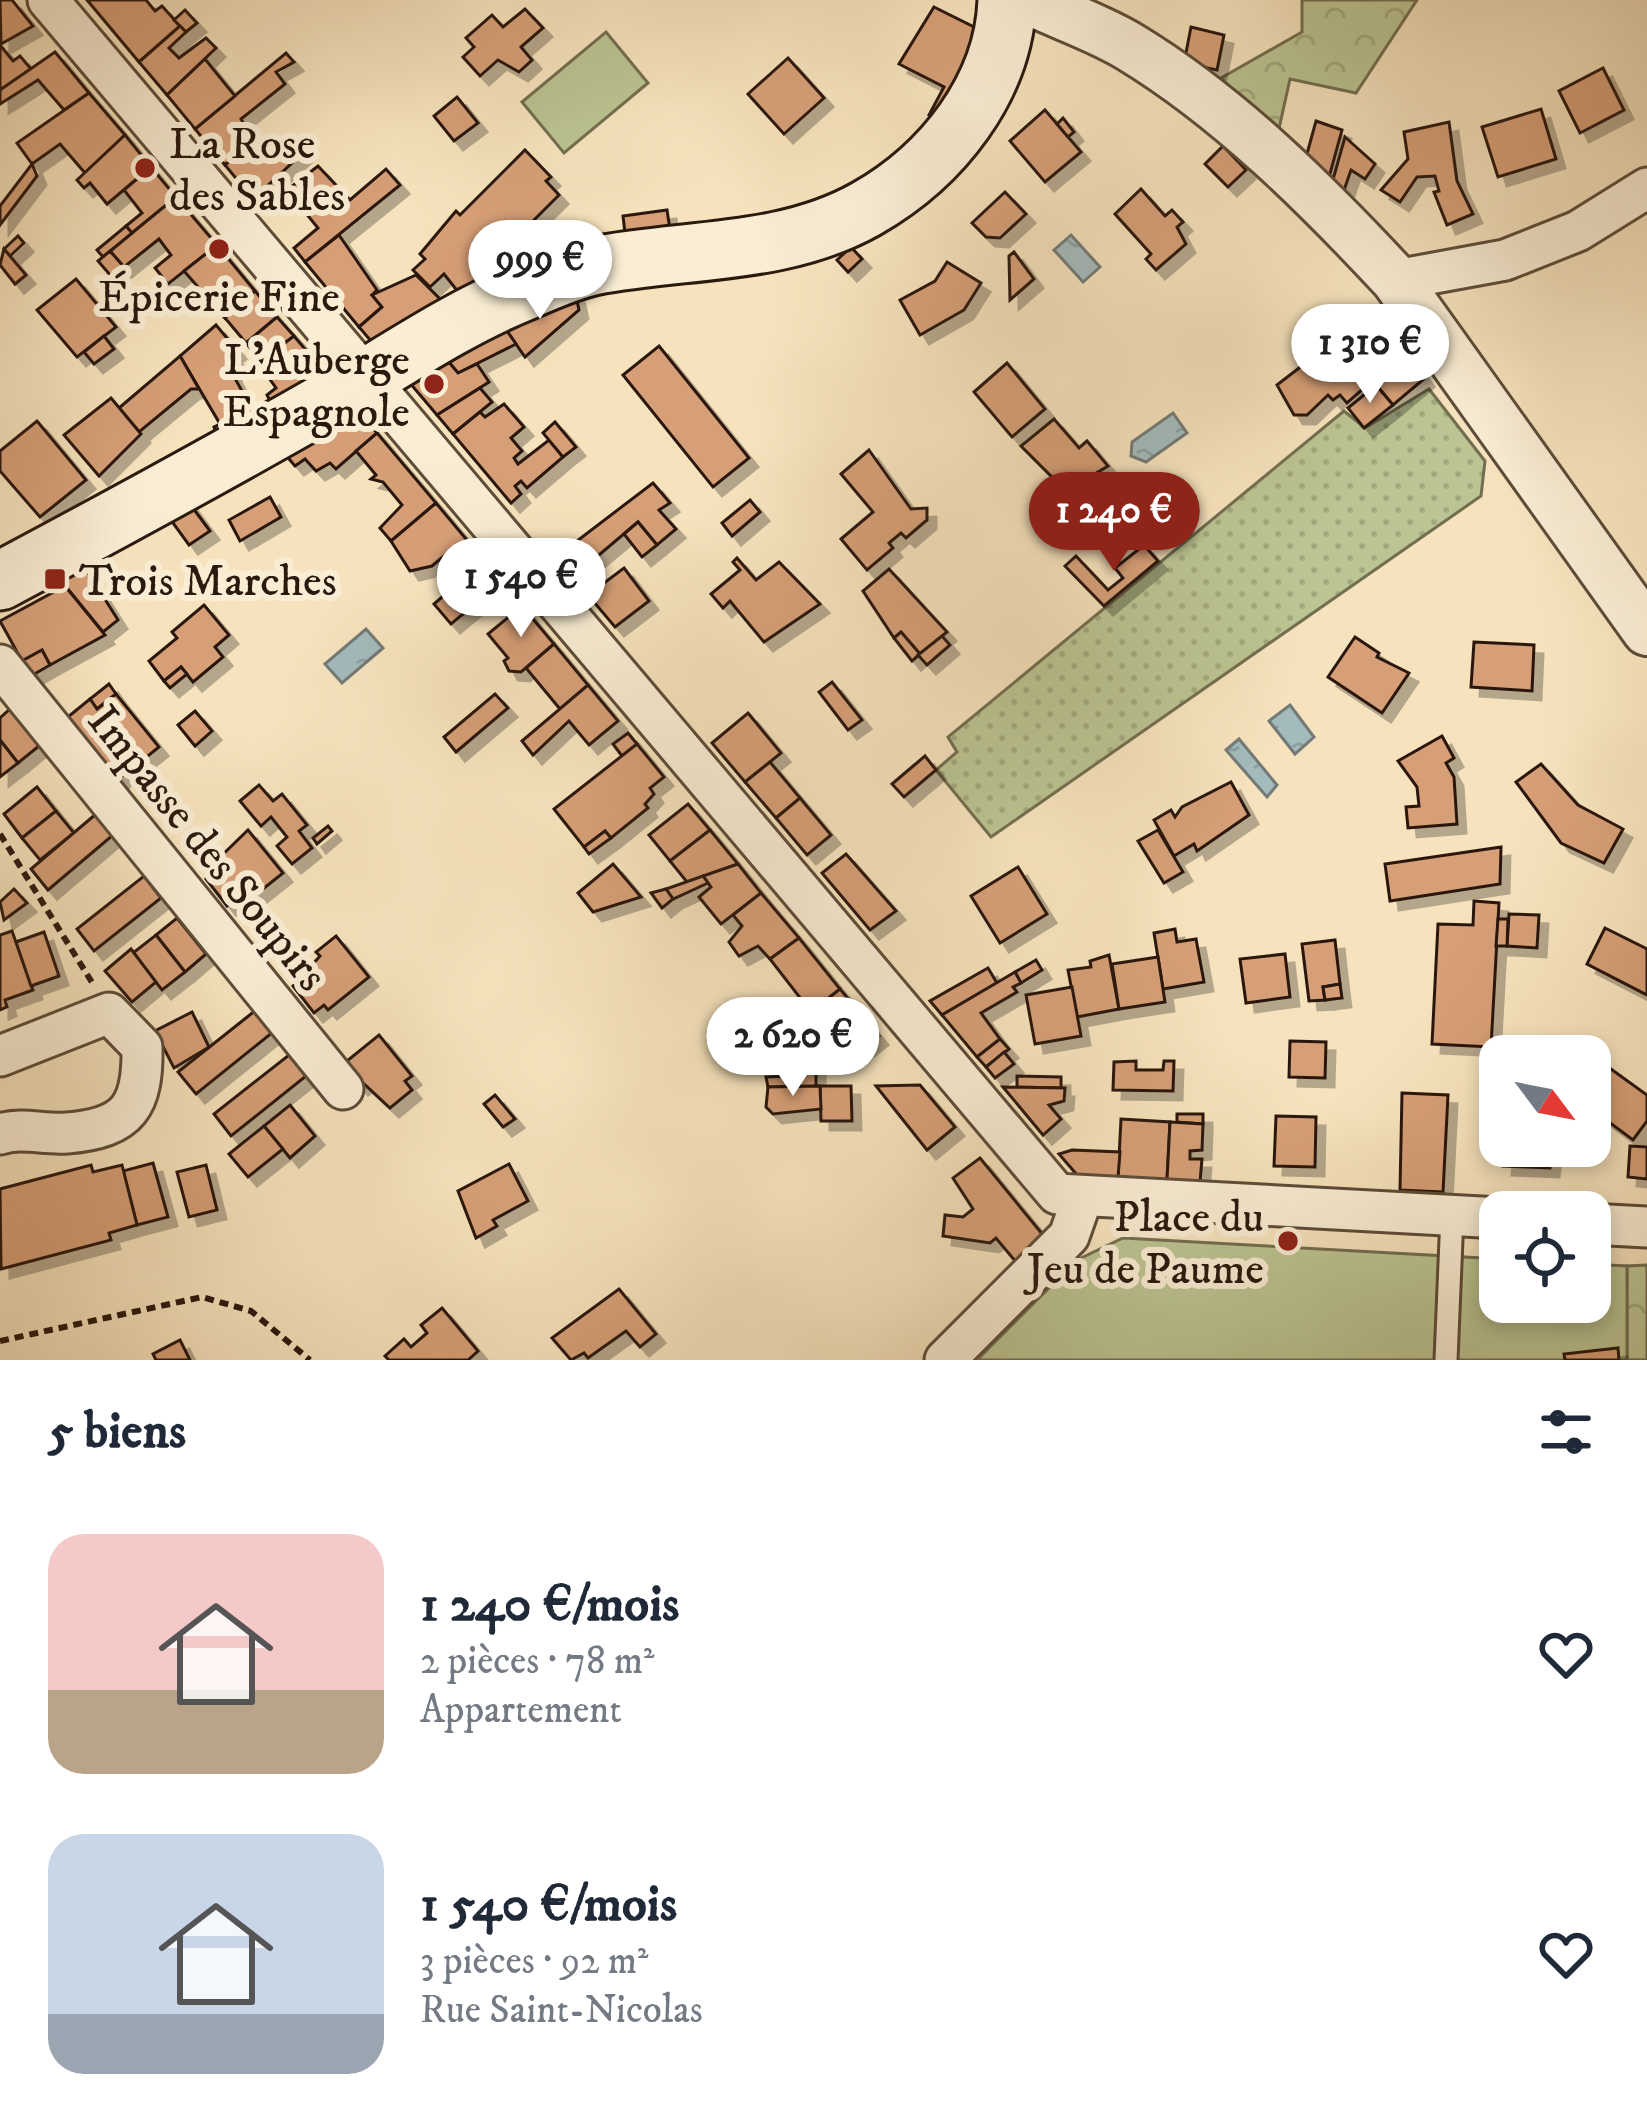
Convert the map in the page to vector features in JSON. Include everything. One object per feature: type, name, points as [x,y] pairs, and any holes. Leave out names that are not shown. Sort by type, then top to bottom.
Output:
[{"type":"main road","points":[[0,581],[457,322],[587,267],[754,247],[820,230],[869,207],[953,138],[991,79],[1006,27],[1007,0]]},
{"type":"street","points":[[48,0],[1070,1195],[1081,1213],[1069,1236],[945,1360]]},
{"type":"street","points":[[1029,0],[1130,47],[1305,187],[1396,280],[1647,631]]},
{"type":"street","points":[[1396,280],[1505,260],[1578,231],[1647,188]]},
{"type":"street","name":"Impasse des Soupirs","points":[[0,665],[343,1088]]},
{"type":"street","points":[[0,1056],[110,1013],[142,1047],[142,1090],[132,1111],[67,1133],[16,1129],[0,1133]]},
{"type":"street","points":[[1070,1195],[1479,1217]]},
{"type":"street","points":[[1611,1225],[1647,1228]]},
{"type":"lane","points":[[1446,1360],[1452,1215]]},
{"type":"path","points":[[0,834],[110,1013]]},
{"type":"path","points":[[0,1341],[202,1297],[251,1311],[310,1360]]},
{"type":"green space","points":[[1302,0],[1417,0],[1356,93],[1290,79],[1278,133],[1221,78],[1302,32]]},
{"type":"green space","points":[[606,32],[648,83],[564,153],[522,102]]},
{"type":"green space","points":[[1429,389],[1485,461],[1481,496],[991,837],[936,770],[957,752],[948,737],[1344,411],[1365,428]]},
{"type":"green space","points":[[1123,1238],[1479,1258],[1479,1323],[1611,1323],[1611,1265],[1627,1266],[1627,1360],[977,1360],[1077,1260]]},
{"type":"green space","points":[[1647,1265],[1647,1360],[1627,1360],[1627,1266]]},
{"type":"water","points":[[1071,235],[1100,267],[1083,282],[1054,250]]},
{"type":"water","points":[[1173,413],[1187,433],[1146,462],[1131,456],[1132,442]]},
{"type":"water","points":[[366,629],[383,648],[342,683],[325,664]]},
{"type":"water","points":[[1290,705],[1314,737],[1295,754],[1269,721]]},
{"type":"water","points":[[1239,739],[1277,785],[1267,797],[1226,750]]},
{"type":"building","points":[[0,0],[12,0],[33,26],[1,44]]},
{"type":"building","points":[[87,0],[146,0],[155,11],[162,6],[180,26],[139,62]]},
{"type":"building","points":[[934,7],[984,32],[941,122],[929,115],[944,87],[899,64]]},
{"type":"building","points":[[525,9],[543,28],[521,47],[532,60],[519,72],[498,60],[480,76],[463,57],[474,47],[466,38],[492,15],[503,27]]},
{"type":"building","points":[[185,10],[197,23],[186,32],[174,20]]},
{"type":"building","points":[[180,26],[186,32],[169,48],[179,58],[206,38],[216,48],[167,95],[139,62]]},
{"type":"building","points":[[1191,27],[1224,35],[1217,70],[1184,63]]},
{"type":"building","points":[[0,45],[13,61],[20,56],[31,69],[0,90]]},
{"type":"building","points":[[55,52],[89,93],[64,110],[38,80],[0,104],[0,90]]},
{"type":"building","points":[[286,53],[294,62],[276,72],[285,84],[241,119],[253,141],[225,165],[195,129]]},
{"type":"building","points":[[788,58],[824,98],[784,134],[748,94]]},
{"type":"building","points":[[205,59],[235,96],[195,129],[167,95]]},
{"type":"building","points":[[1603,68],[1624,110],[1580,133],[1559,91]]},
{"type":"building","points":[[89,93],[125,135],[85,173],[60,144],[32,164],[17,143]]},
{"type":"building","points":[[457,97],[478,123],[454,141],[434,116]]},
{"type":"building","points":[[1541,109],[1556,159],[1498,177],[1482,127]]},
{"type":"building","points":[[1045,110],[1081,152],[1045,182],[1010,141]]},
{"type":"building","points":[[1063,118],[1074,132],[1068,137],[1057,124]]},
{"type":"building","points":[[1316,121],[1342,130],[1328,181],[1305,161]]},
{"type":"building","points":[[1449,122],[1457,181],[1473,214],[1447,225],[1434,192],[1439,191],[1435,176],[1417,177],[1400,202],[1381,190],[1408,159],[1404,132]]},
{"type":"building","points":[[125,135],[151,167],[107,204],[90,183],[84,188],[77,180]]},
{"type":"building","points":[[295,137],[306,150],[253,199],[225,165],[253,141],[268,159]]},
{"type":"building","points":[[1345,137],[1375,164],[1365,179],[1351,170],[1343,193],[1332,183]]},
{"type":"building","points":[[1223,146],[1246,170],[1228,187],[1205,164]]},
{"type":"building","points":[[525,150],[551,177],[546,181],[559,195],[498,256],[489,247],[478,258],[492,281],[463,298],[444,274],[430,287],[413,270],[425,259],[420,254],[456,211],[460,215]]},
{"type":"building","points":[[32,164],[37,176],[0,225],[0,206]]},
{"type":"building","points":[[318,166],[350,200],[386,169],[400,185],[305,262],[294,248],[318,228],[287,190]]},
{"type":"building","points":[[151,167],[176,197],[132,233],[126,226],[142,213],[124,190]]},
{"type":"building","points":[[1141,189],[1165,216],[1172,210],[1183,222],[1177,227],[1186,244],[1156,270],[1146,259],[1151,254],[1115,214]]},
{"type":"building","points":[[1005,192],[1026,214],[1000,238],[986,237],[972,223]]},
{"type":"building","points":[[176,197],[217,245],[168,284],[155,268],[171,255],[159,239],[124,267],[110,251]]},
{"type":"building","points":[[667,210],[671,236],[626,242],[623,216]]},
{"type":"building","points":[[126,226],[132,233],[103,257],[97,250]]},
{"type":"building","points":[[339,235],[377,290],[372,295],[382,307],[359,327],[305,262]]},
{"type":"building","points":[[18,236],[24,243],[10,256],[4,249]]},
{"type":"building","points":[[217,245],[255,291],[225,318],[184,271]]},
{"type":"building","points":[[851,247],[862,259],[848,272],[837,260]]},
{"type":"building","points":[[4,249],[26,275],[15,284],[0,265]]},
{"type":"building","points":[[110,251],[124,267],[111,276],[98,261]]},
{"type":"building","points":[[1014,252],[1034,279],[1010,300],[1009,256]]},
{"type":"building","points":[[947,262],[981,283],[964,310],[920,335],[900,300],[935,281]]},
{"type":"building","points":[[416,275],[448,307],[377,348],[359,327],[382,307],[372,295]]},
{"type":"building","points":[[76,279],[116,327],[77,357],[37,310]]},
{"type":"building","points":[[255,291],[277,317],[246,343],[225,318]]},
{"type":"building","points":[[575,292],[579,310],[525,357],[500,321]]},
{"type":"building","points":[[277,317],[294,336],[261,361],[246,343]]},
{"type":"building","points":[[500,321],[516,344],[458,373],[442,354]]},
{"type":"building","points":[[216,325],[237,350],[232,354],[239,362],[231,368],[255,414],[217,435],[214,427],[220,424],[180,356]]},
{"type":"building","points":[[1351,328],[1389,366],[1347,403],[1340,395],[1333,400],[1328,395],[1307,415],[1294,415],[1277,385]]},
{"type":"building","points":[[104,336],[114,349],[94,364],[84,352]]},
{"type":"building","points":[[294,336],[326,374],[272,405],[267,395],[276,388],[269,378],[273,375],[261,361]]},
{"type":"building","points":[[659,346],[749,458],[713,487],[623,375]]},
{"type":"building","points":[[1407,352],[1425,378],[1393,405],[1373,381]]},
{"type":"building","points":[[442,354],[458,373],[477,364],[489,382],[437,415],[409,382]]},
{"type":"building","points":[[180,356],[199,389],[191,389],[139,432],[119,408]]},
{"type":"building","points":[[1007,363],[1045,409],[1012,437],[974,392]]},
{"type":"building","points":[[1376,385],[1393,405],[1364,428],[1348,408]]},
{"type":"building","points":[[480,388],[492,402],[453,434],[437,415]]},
{"type":"building","points":[[111,398],[141,434],[99,476],[64,435]]},
{"type":"building","points":[[504,404],[524,427],[511,438],[522,451],[514,458],[518,464],[549,440],[563,457],[527,488],[521,481],[515,486],[521,494],[511,503],[453,434],[480,412],[485,417]]},
{"type":"building","points":[[354,407],[377,433],[336,469],[330,463],[316,471],[305,459],[295,466],[284,453]]},
{"type":"building","points":[[1054,419],[1079,448],[1087,441],[1108,466],[1066,491],[1021,446]]},
{"type":"building","points":[[37,421],[86,480],[40,517],[0,471],[0,451]]},
{"type":"building","points":[[555,422],[576,447],[563,457],[543,433]]},
{"type":"building","points":[[377,433],[436,503],[391,541],[380,528],[402,505],[383,482],[371,479],[376,475],[356,451]]},
{"type":"building","points":[[869,450],[911,509],[927,508],[927,520],[906,538],[901,533],[889,543],[893,548],[867,570],[841,539],[873,512],[841,474]]},
{"type":"building","points":[[1083,477],[1088,483],[1071,497],[1066,491]]},
{"type":"building","points":[[653,483],[670,503],[659,510],[676,529],[657,545],[638,522],[573,577],[556,557]]},
{"type":"building","points":[[270,497],[281,517],[240,541],[229,520]]},
{"type":"building","points":[[187,500],[210,531],[189,545],[165,512]]},
{"type":"building","points":[[750,500],[760,512],[732,536],[722,523]]},
{"type":"building","points":[[436,503],[502,582],[451,624],[434,604],[469,574],[462,574],[445,555],[432,566],[410,571],[391,541]]},
{"type":"building","points":[[638,522],[657,545],[642,557],[624,534]]},
{"type":"building","points":[[1144,545],[1158,561],[1104,606],[1065,566],[1076,556],[1108,590],[1123,578],[1115,568]]},
{"type":"building","points":[[79,558],[118,620],[103,632],[54,572]]},
{"type":"building","points":[[737,558],[756,580],[779,562],[820,604],[764,642],[730,601],[723,608],[711,594],[740,570],[733,562]]},
{"type":"building","points":[[624,568],[649,601],[615,627],[588,595]]},
{"type":"building","points":[[889,569],[947,632],[920,654],[901,632],[894,638],[863,591]]},
{"type":"building","points":[[65,586],[105,635],[50,665],[42,650],[22,661],[0,621]]},
{"type":"building","points":[[204,605],[229,635],[215,647],[223,657],[193,682],[181,667],[164,681],[149,661],[177,638],[172,632]]},
{"type":"building","points":[[522,606],[554,644],[521,672],[509,671],[504,661],[508,658],[488,634]]},
{"type":"building","points":[[901,632],[920,654],[912,661],[894,638]]},
{"type":"building","points":[[942,636],[950,645],[927,665],[918,655]]},
{"type":"building","points":[[1355,637],[1379,653],[1377,657],[1409,673],[1382,713],[1328,677]]},
{"type":"building","points":[[1474,642],[1534,645],[1532,691],[1471,687]]},
{"type":"building","points":[[554,644],[588,685],[560,709],[526,668]]},
{"type":"building","points":[[42,650],[50,665],[31,676],[22,661]]},
{"type":"building","points":[[181,667],[187,674],[170,688],[164,681]]},
{"type":"building","points":[[832,682],[862,720],[848,730],[819,692]]},
{"type":"building","points":[[109,684],[116,694],[97,709],[90,699]]},
{"type":"building","points":[[588,685],[618,721],[589,745],[569,721],[533,755],[522,741]]},
{"type":"building","points":[[116,694],[159,747],[114,783],[63,721],[90,699],[97,709]]},
{"type":"building","points":[[495,694],[508,708],[456,752],[444,737]]},
{"type":"building","points":[[10,709],[39,746],[18,763],[0,740],[0,718]]},
{"type":"building","points":[[195,711],[212,731],[195,746],[178,725]]},
{"type":"building","points":[[748,713],[781,753],[745,782],[712,743]]},
{"type":"building","points":[[628,733],[637,744],[622,756],[613,744]]},
{"type":"building","points":[[1442,736],[1454,758],[1446,763],[1454,777],[1457,824],[1408,828],[1406,807],[1419,806],[1417,787],[1398,761]]},
{"type":"building","points":[[0,740],[18,763],[0,777]]},
{"type":"building","points":[[637,744],[664,777],[650,788],[654,794],[645,804],[648,808],[611,838],[605,831],[584,847],[554,809]]},
{"type":"building","points":[[925,756],[936,770],[904,797],[892,784]]},
{"type":"building","points":[[770,762],[800,798],[776,818],[745,782]]},
{"type":"building","points":[[1541,764],[1578,805],[1623,829],[1604,863],[1561,843],[1516,782]]},
{"type":"building","points":[[1231,782],[1249,815],[1197,851],[1194,844],[1174,856],[1154,820],[1171,810],[1175,817],[1182,807]]},
{"type":"building","points":[[259,785],[273,801],[282,794],[307,825],[299,831],[312,848],[292,864],[277,846],[287,837],[271,817],[261,826],[240,801]]},
{"type":"building","points":[[37,787],[56,811],[22,838],[4,814]]},
{"type":"building","points":[[800,798],[831,835],[807,855],[776,818]]},
{"type":"building","points":[[688,804],[710,830],[670,861],[649,835]]},
{"type":"building","points":[[56,811],[74,833],[40,860],[22,838]]},
{"type":"building","points":[[96,814],[113,835],[48,890],[31,869]]},
{"type":"building","points":[[328,826],[332,831],[317,844],[313,838]]},
{"type":"building","points":[[248,830],[283,873],[243,905],[237,897],[227,906],[206,879],[216,871],[211,866]]},
{"type":"building","points":[[710,830],[738,864],[687,882],[670,861]]},
{"type":"building","points":[[1158,830],[1183,872],[1164,883],[1138,841]]},
{"type":"building","points":[[605,831],[611,838],[589,854],[584,847]]},
{"type":"building","points":[[1501,847],[1500,884],[1390,901],[1385,864]]},
{"type":"building","points":[[846,854],[896,911],[870,930],[822,873]]},
{"type":"building","points":[[613,864],[641,897],[593,912],[578,893]]},
{"type":"building","points":[[738,864],[761,893],[721,924],[699,897],[711,887],[703,876]]},
{"type":"building","points":[[1018,867],[1047,914],[1000,943],[971,896]]},
{"type":"building","points":[[144,876],[161,898],[94,951],[77,929]]},
{"type":"building","points":[[703,876],[708,883],[673,899],[666,889]]},
{"type":"building","points":[[14,889],[27,903],[4,920],[0,902]]},
{"type":"building","points":[[666,889],[673,899],[662,908],[651,893]]},
{"type":"building","points":[[761,893],[799,938],[770,959],[758,946],[739,956],[729,942],[742,926],[733,915]]},
{"type":"building","points":[[1474,901],[1499,903],[1492,1035],[1479,1035],[1479,1046],[1432,1044],[1438,924],[1473,925]]},
{"type":"building","points":[[1509,914],[1539,915],[1537,948],[1507,946]]},
{"type":"building","points":[[177,918],[206,954],[185,972],[156,935]]},
{"type":"building","points":[[1498,919],[1508,919],[1507,946],[1496,946]]},
{"type":"building","points":[[1605,928],[1647,949],[1647,995],[1587,964]]},
{"type":"building","points":[[1175,929],[1177,942],[1196,939],[1204,982],[1163,989],[1154,933]]},
{"type":"building","points":[[12,931],[33,990],[5,1000],[7,1007],[0,1010],[0,935]]},
{"type":"building","points":[[44,932],[59,976],[31,986],[16,942]]},
{"type":"building","points":[[156,935],[185,972],[162,990],[133,953]]},
{"type":"building","points":[[336,936],[369,977],[328,1010],[324,1005],[314,1013],[293,986],[320,956],[316,952]]},
{"type":"building","points":[[799,938],[840,989],[811,1012],[770,959]]},
{"type":"building","points":[[1335,940],[1340,984],[1323,987],[1325,1000],[1309,1001],[1302,944]]},
{"type":"building","points":[[131,949],[156,982],[132,1002],[105,971]]},
{"type":"building","points":[[1285,954],[1290,997],[1246,1003],[1240,959]]},
{"type":"building","points":[[1109,955],[1119,1009],[1077,1017],[1068,970],[1091,967],[1090,961]]},
{"type":"building","points":[[1158,957],[1165,1002],[1119,1009],[1112,964]]},
{"type":"building","points":[[1036,960],[1042,970],[1021,983],[1015,972]]},
{"type":"building","points":[[988,968],[997,983],[942,1015],[930,1001]]},
{"type":"building","points":[[1015,972],[1021,983],[1013,987],[1017,992],[981,1013],[1000,1039],[977,1057],[942,1015]]},
{"type":"building","points":[[1340,984],[1342,998],[1325,1000],[1323,987]]},
{"type":"building","points":[[1072,987],[1081,1036],[1035,1044],[1026,995]]},
{"type":"building","points":[[840,989],[879,1036],[849,1060],[811,1012]]},
{"type":"building","points":[[256,1010],[273,1032],[196,1094],[178,1072]]},
{"type":"building","points":[[192,1012],[209,1047],[174,1068],[155,1031]]},
{"type":"building","points":[[379,1035],[412,1076],[405,1081],[412,1090],[390,1108],[363,1083],[359,1086],[342,1065]]},
{"type":"building","points":[[1000,1039],[1009,1049],[986,1067],[977,1057]]},
{"type":"building","points":[[1290,1041],[1326,1042],[1325,1078],[1289,1077]]},
{"type":"building","points":[[1004,1052],[1014,1064],[995,1078],[986,1067]]},
{"type":"building","points":[[289,1055],[306,1076],[231,1136],[214,1114]]},
{"type":"building","points":[[1136,1061],[1136,1070],[1163,1070],[1164,1061],[1174,1061],[1173,1091],[1113,1090],[1114,1062]]},
{"type":"building","points":[[816,1062],[816,1086],[768,1087],[766,1077],[788,1076],[788,1063]]},
{"type":"building","points":[[1611,1069],[1647,1095],[1647,1121],[1633,1140],[1611,1124]]},
{"type":"building","points":[[1017,1076],[1061,1077],[1061,1088],[1017,1087]]},
{"type":"building","points":[[920,1085],[955,1127],[927,1150],[876,1086]]},
{"type":"building","points":[[820,1086],[851,1086],[852,1121],[821,1121]]},
{"type":"building","points":[[820,1086],[821,1109],[773,1114],[766,1107],[768,1087]]},
{"type":"building","points":[[1003,1087],[1065,1088],[1064,1101],[1049,1105],[1061,1119],[1043,1135]]},
{"type":"building","points":[[1402,1093],[1448,1095],[1443,1192],[1400,1190]]},
{"type":"building","points":[[495,1095],[515,1119],[503,1127],[484,1104]]},
{"type":"building","points":[[290,1105],[315,1136],[290,1158],[264,1126]]},
{"type":"building","points":[[1177,1114],[1203,1114],[1203,1124],[1177,1122]]},
{"type":"building","points":[[1276,1116],[1316,1117],[1315,1167],[1274,1166]]},
{"type":"building","points":[[1121,1119],[1170,1122],[1167,1180],[1118,1177]]},
{"type":"building","points":[[1170,1122],[1203,1124],[1202,1150],[1190,1151],[1190,1159],[1202,1159],[1200,1182],[1167,1180]]},
{"type":"building","points":[[264,1126],[283,1149],[248,1177],[229,1154]]},
{"type":"building","points":[[1630,1146],[1647,1147],[1647,1179],[1628,1177]]},
{"type":"building","points":[[1120,1152],[1118,1177],[1078,1176],[1059,1154]]},
{"type":"building","points":[[980,1158],[1043,1235],[1016,1262],[996,1238],[990,1243],[943,1236],[945,1215],[963,1217],[973,1209],[953,1178]]},
{"type":"building","points":[[153,1163],[168,1217],[137,1225],[123,1171]]},
{"type":"building","points":[[509,1164],[528,1201],[493,1220],[497,1226],[476,1238],[458,1191]]},
{"type":"building","points":[[91,1165],[93,1172],[122,1165],[137,1225],[109,1233],[111,1240],[1,1269],[0,1189]]},
{"type":"building","points":[[206,1165],[217,1210],[189,1217],[177,1172]]},
{"type":"building","points":[[619,1289],[656,1334],[640,1347],[626,1331],[588,1358],[584,1353],[571,1360],[552,1338]]},
{"type":"building","points":[[442,1308],[478,1351],[468,1360],[389,1360],[385,1356],[404,1339],[411,1347],[427,1333],[421,1325]]},
{"type":"building","points":[[180,1340],[190,1360],[156,1360],[153,1354]]},
{"type":"building","points":[[1618,1348],[1619,1360],[1565,1360],[1564,1354]]},
{"type":"place","name":"La Rose des Sables","points":[[145,168]]},
{"type":"place","name":"Épicerie Fine","points":[[219,249]]},
{"type":"place","name":"L'Auberge Espagnole","points":[[434,384]]},
{"type":"place","name":"Trois Marches","points":[[55,579]]},
{"type":"place","name":"Place du Jeu de Paume","points":[[1288,1241]]}]
